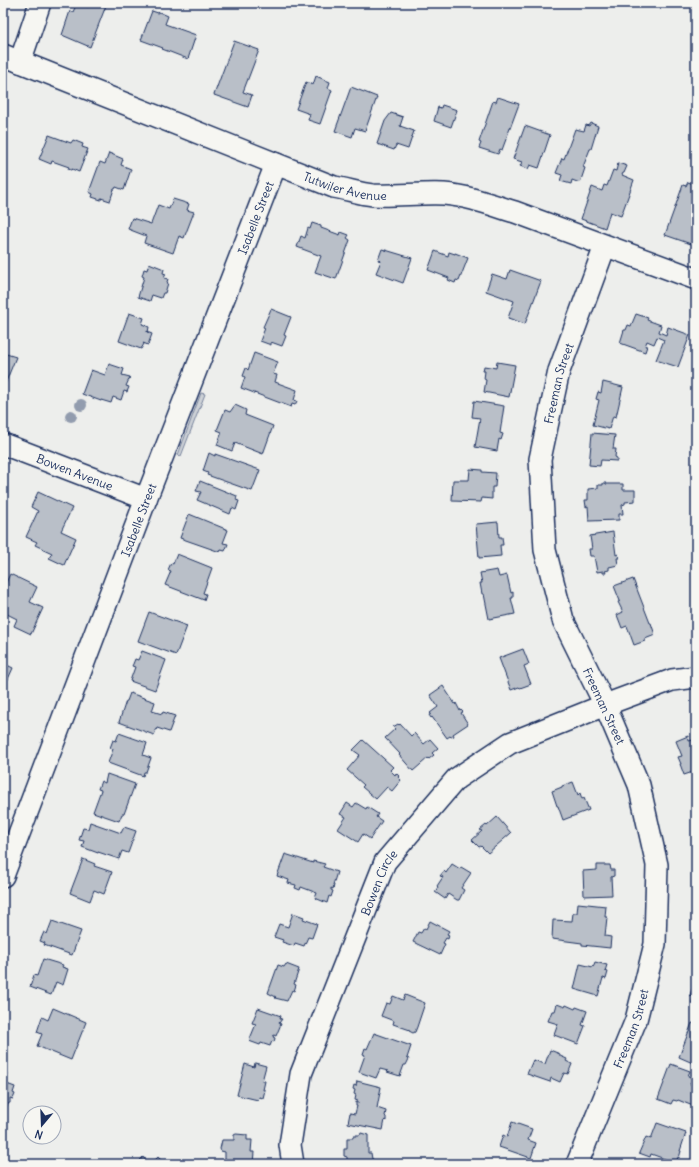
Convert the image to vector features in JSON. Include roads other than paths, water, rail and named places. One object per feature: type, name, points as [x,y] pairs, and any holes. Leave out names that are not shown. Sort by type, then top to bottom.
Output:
[{"type":"street","points":[[11,58],[40,3]]},
{"type":"street","name":"Tutwiler Avenue","points":[[11,58],[334,187],[371,194],[396,196],[444,194],[472,199],[515,212],[696,279]]},
{"type":"street","name":"Isabelle Street","points":[[3,876],[146,499],[276,164]]},
{"type":"street","name":"Freeman Street","points":[[577,1164],[636,1020],[656,944],[657,865],[639,785],[605,705],[563,620],[546,550],[540,459],[559,372],[605,246]]},
{"type":"street","name":"Bowen Avenue","points":[[3,444],[146,499]]},
{"type":"street","points":[[605,705],[672,680],[696,678]]},
{"type":"street","name":"Bowen Circle","points":[[293,1164],[290,1145],[301,1074],[385,862],[456,779],[510,742],[605,705]]}]
